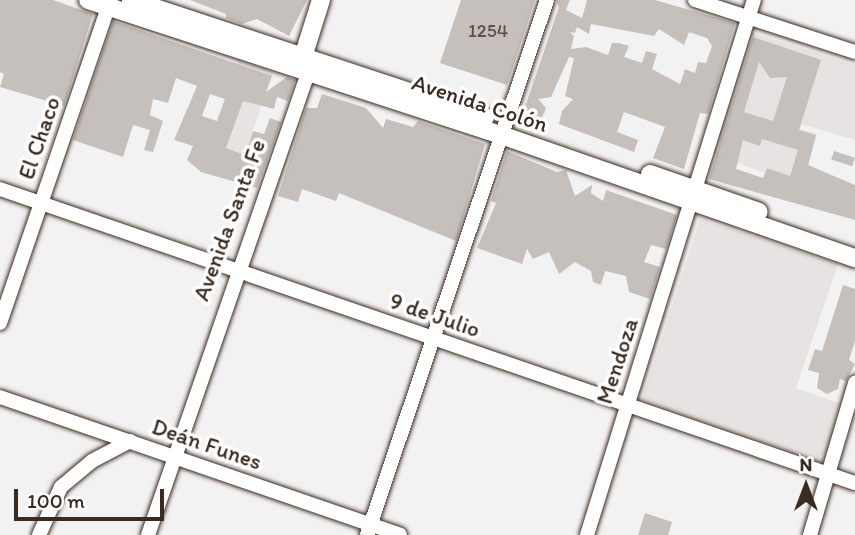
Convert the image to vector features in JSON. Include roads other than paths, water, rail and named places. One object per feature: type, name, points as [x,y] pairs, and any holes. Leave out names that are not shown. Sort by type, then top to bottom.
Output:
[{"type":"main road","name":"Avenida Colón","points":[[88,0],[306,64]]},
{"type":"main road","name":"Avenida Colón","points":[[131,0],[306,64],[693,195],[855,245]]},
{"type":"main road","name":"Avenida Santa Fe","points":[[306,64],[321,0]]},
{"type":"main road","name":"Avenida Colón","points":[[693,195],[855,258]]},
{"type":"street","points":[[368,530],[435,339],[547,0]]},
{"type":"street","points":[[695,0],[855,52]]},
{"type":"street","name":"Mendoza","points":[[587,535],[754,0]]},
{"type":"street","name":"El Chaco","points":[[0,323],[108,7]]},
{"type":"street","name":"Avenida Santa Fe","points":[[148,535],[306,64]]},
{"type":"street","name":"9 de Julio","points":[[0,188],[855,483]]},
{"type":"street","points":[[810,535],[855,383]]},
{"type":"street","name":"Deán Funes","points":[[0,397],[130,441],[368,530],[400,535]]},
{"type":"street","points":[[39,535],[52,499],[67,481],[130,441]]}]
